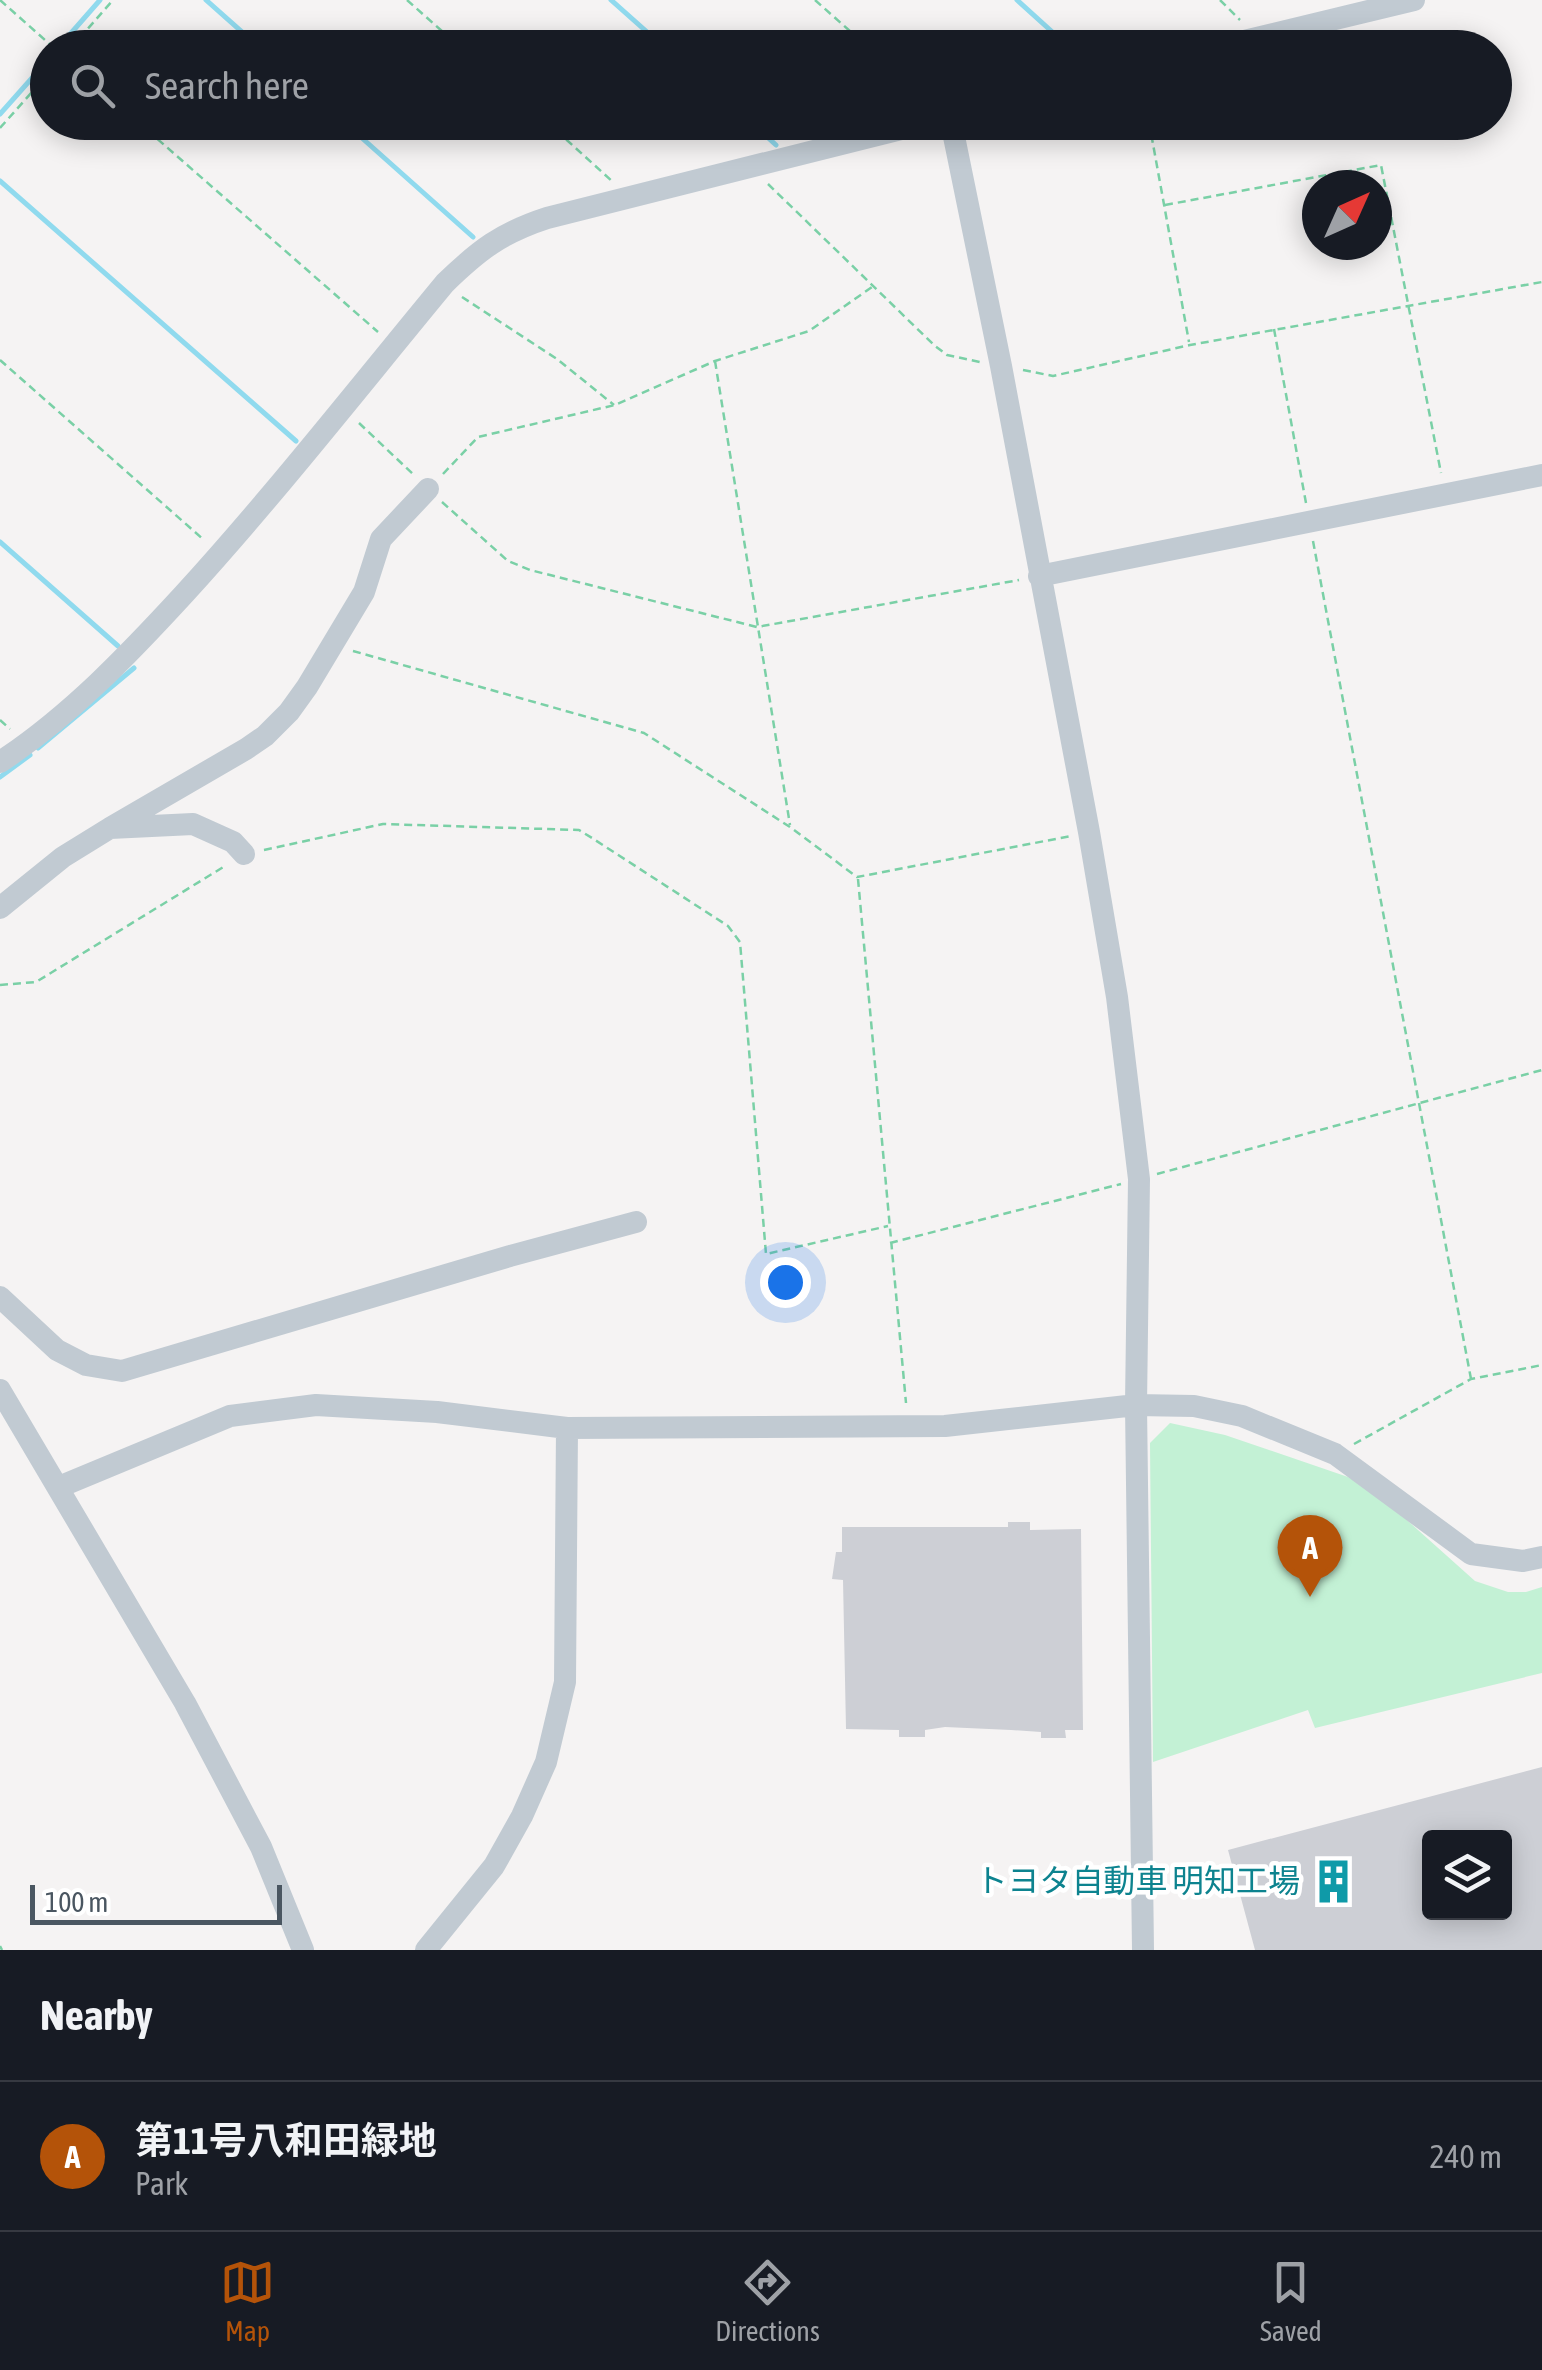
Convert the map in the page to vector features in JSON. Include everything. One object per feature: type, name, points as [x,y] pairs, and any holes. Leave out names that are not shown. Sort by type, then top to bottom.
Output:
[{"type":"street","points":[[1288,30],[1414,0]]},
{"type":"street","points":[[0,762],[27,744],[122,662],[220,554],[445,283],[482,247],[514,229],[861,140]]},
{"type":"street","points":[[955,140],[1089,832],[1117,998],[1139,1179],[1136,1405],[1143,1950]]},
{"type":"street","points":[[1039,576],[1542,475]]},
{"type":"street","points":[[0,908],[63,856],[265,736],[289,712],[364,592],[381,539],[428,490]]},
{"type":"street","points":[[110,828],[193,824],[233,842],[244,854]]},
{"type":"street","points":[[0,1298],[57,1350],[86,1365],[122,1371],[636,1222]]},
{"type":"street","points":[[0,1390],[185,1703],[261,1847],[303,1950]]},
{"type":"street","points":[[59,1487],[230,1416],[316,1405],[438,1412],[567,1428],[945,1426],[1136,1405],[1194,1406],[1242,1416],[1335,1454],[1471,1554],[1523,1561],[1542,1557]]},
{"type":"street","points":[[426,1950],[494,1866],[546,1762],[564,1682],[567,1428]]},
{"type":"path","points":[[0,0],[34,30]]},
{"type":"path","points":[[87,30],[113,0]]},
{"type":"path","points":[[407,0],[441,30]]},
{"type":"path","points":[[815,0],[848,30]]},
{"type":"path","points":[[1220,0],[1251,30]]},
{"type":"path","points":[[0,128],[30,94]]},
{"type":"path","points":[[159,140],[394,345]]},
{"type":"path","points":[[566,140],[628,198]]},
{"type":"path","points":[[1153,140],[1190,346]]},
{"type":"path","points":[[1166,205],[1381,164],[1445,494]]},
{"type":"path","points":[[752,169],[947,355],[1053,376],[1274,329],[1542,282]]},
{"type":"path","points":[[445,283],[472,305],[557,359],[614,405]]},
{"type":"path","points":[[428,490],[478,438],[614,405],[714,360],[808,331],[872,287]]},
{"type":"path","points":[[1274,329],[1471,1379]]},
{"type":"path","points":[[0,360],[220,554]]},
{"type":"path","points":[[714,360],[790,826]]},
{"type":"path","points":[[343,408],[508,560],[530,570],[758,626],[1039,576]]},
{"type":"path","points":[[332,646],[644,734],[790,826],[858,877],[1089,832]]},
{"type":"path","points":[[0,985],[36,982],[244,854],[383,824],[579,830],[728,926],[740,942],[766,1254],[888,1226]]},
{"type":"path","points":[[858,877],[908,1426]]},
{"type":"path","points":[[890,1242],[1542,1070]]},
{"type":"path","points":[[1335,1454],[1471,1379],[1542,1365]]},
{"type":"green space","points":[[1170,1423],[1225,1435],[1348,1477],[1380,1496],[1475,1581],[1508,1592],[1542,1587],[1542,1673],[1315,1728],[1308,1710],[1153,1762],[1150,1443]]},
{"type":"building","points":[[1008,1522],[1030,1522],[1030,1530],[1081,1529],[1083,1730],[1065,1730],[1066,1738],[1041,1738],[1041,1732],[1011,1730],[945,1727],[925,1730],[925,1737],[899,1737],[899,1730],[846,1729],[843,1580],[832,1579],[836,1552],[842,1552],[842,1527],[1008,1527]]},
{"type":"building","name":"トヨタ自動車 明知工場","points":[[1542,1767],[1542,1950],[1255,1950],[1228,1850]]},
{"type":"waterway","points":[[74,30],[100,0]]},
{"type":"waterway","points":[[206,0],[240,30]]},
{"type":"waterway","points":[[611,0],[645,30]]},
{"type":"waterway","points":[[1017,0],[1050,30]]},
{"type":"waterway","points":[[0,114],[30,80]]},
{"type":"waterway","points":[[364,140],[473,237]]},
{"type":"waterway","points":[[771,140],[776,145]]},
{"type":"waterway","points":[[0,181],[296,441]]},
{"type":"waterway","points":[[0,542],[118,646]]},
{"type":"waterway","points":[[38,748],[134,668]]},
{"type":"waterway","points":[[0,777],[30,755]]},
{"type":"place","name":"第11号八和田緑地","points":[[1310,1597]]},
{"type":"place","name":"トヨタ自動車 明知工場","points":[[1333,1881]]}]
